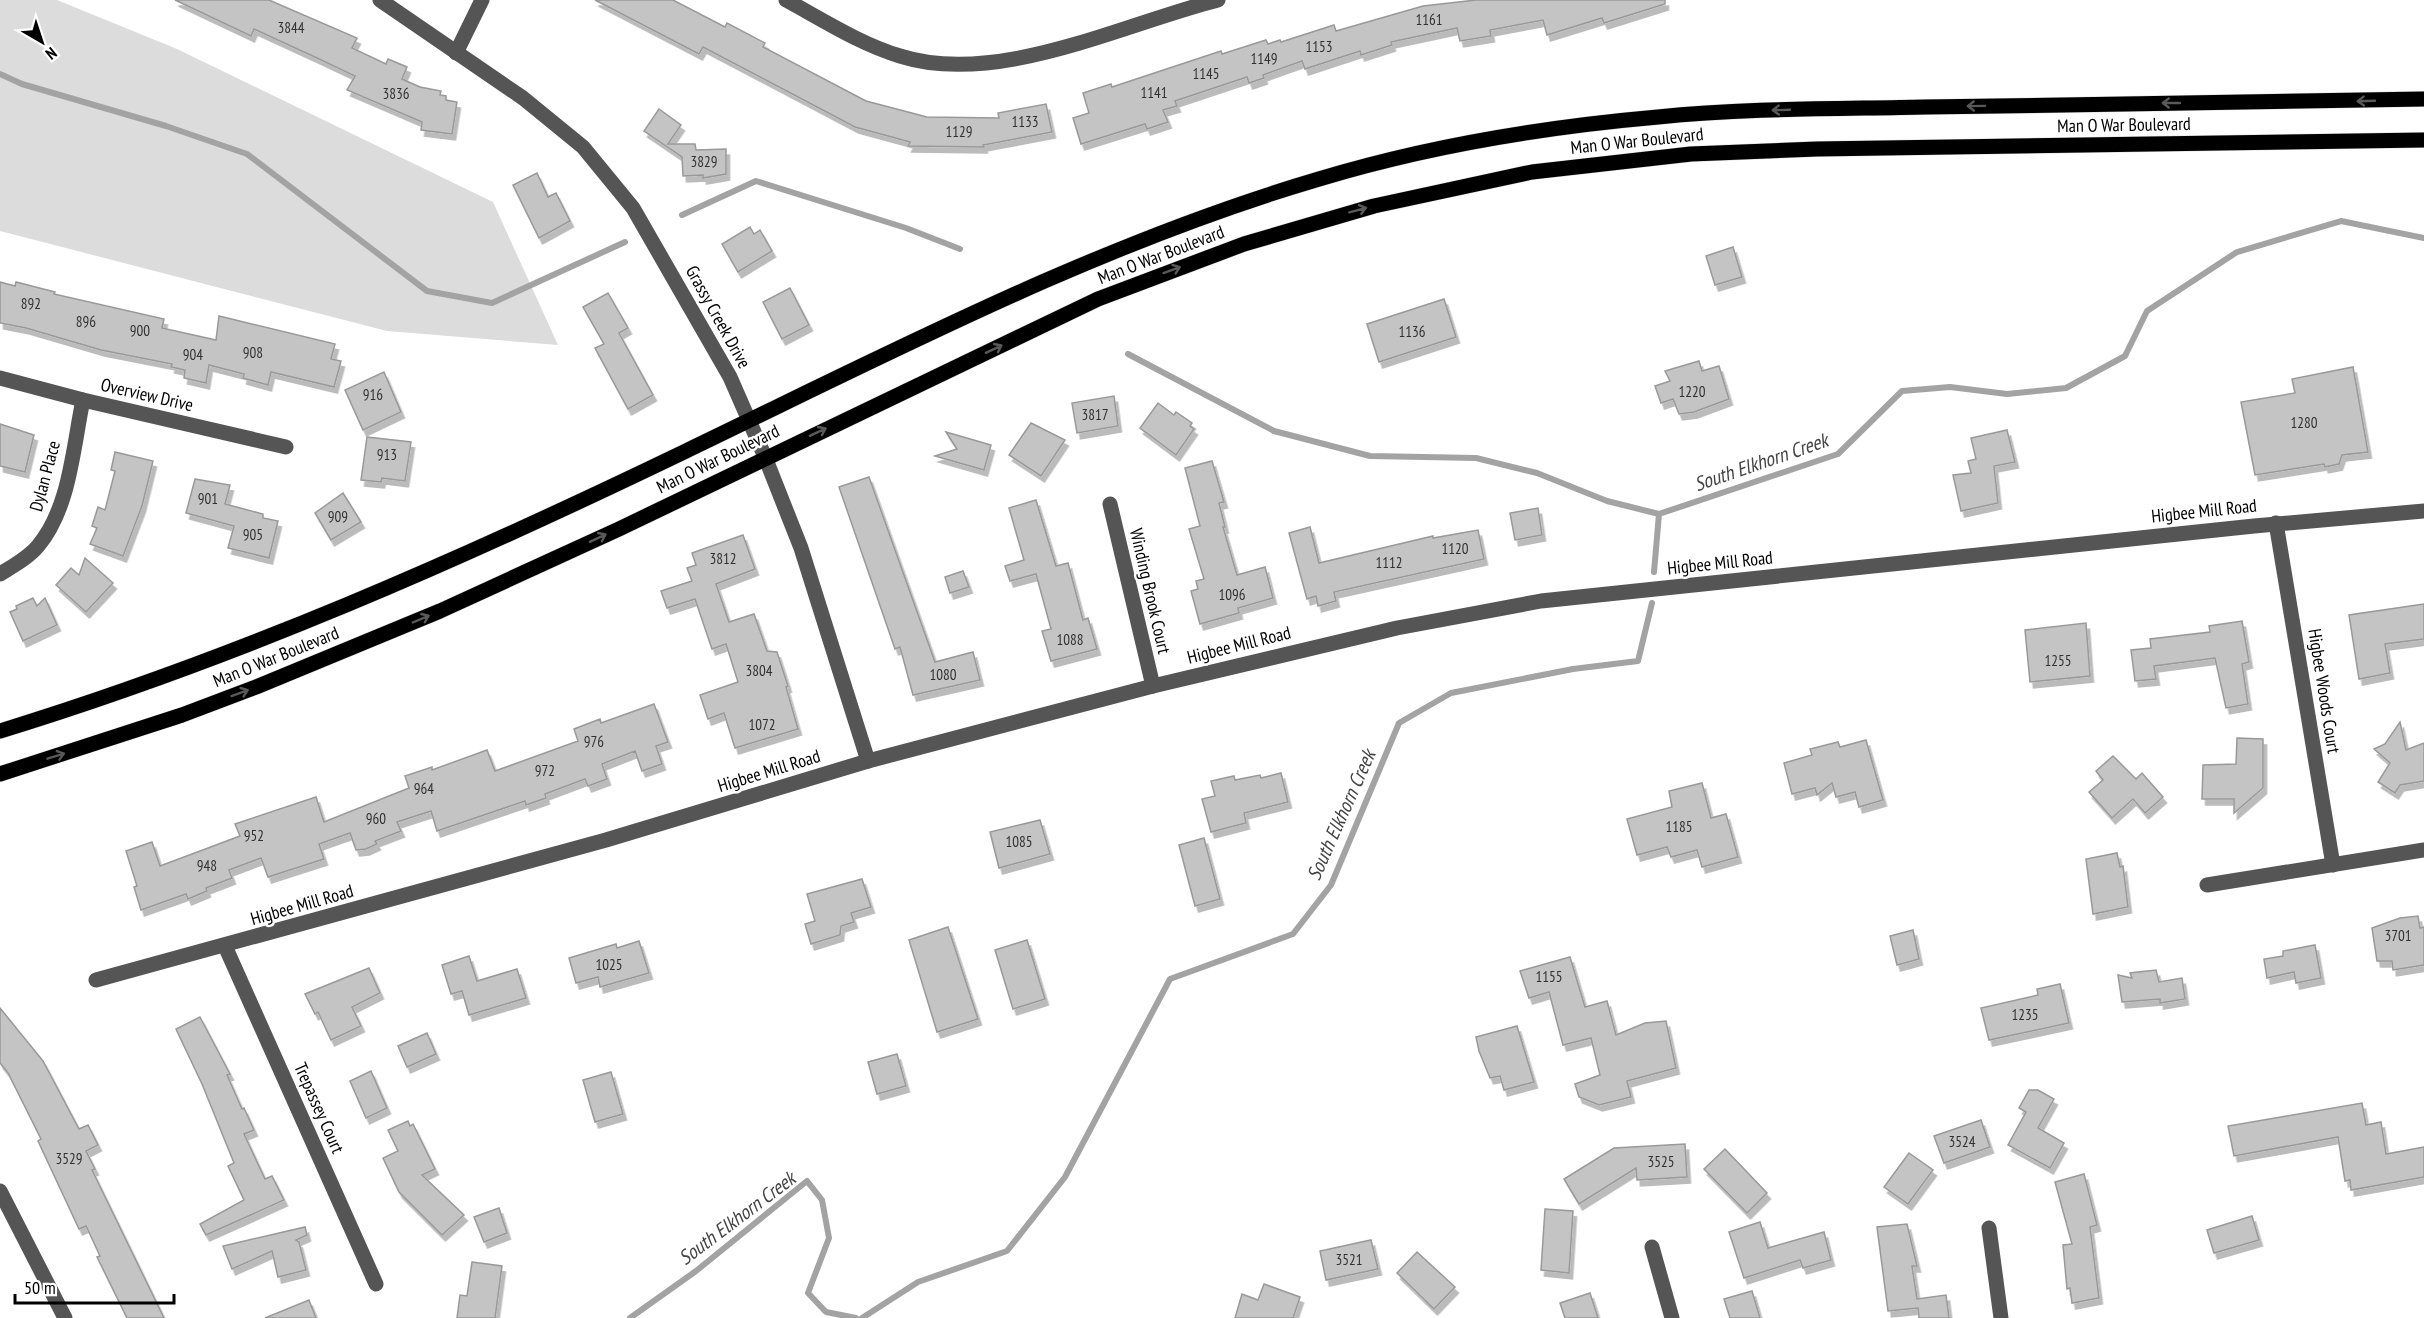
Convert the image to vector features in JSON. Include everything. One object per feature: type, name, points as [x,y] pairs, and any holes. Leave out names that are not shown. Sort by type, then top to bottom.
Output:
[{"type":"main road","name":"Man O War Boulevard","points":[[0,730],[170,676],[360,601],[463,557],[980,311],[1117,250],[1191,221],[1321,178],[1376,163],[1481,141],[1651,117],[1764,111],[2424,99]]},
{"type":"main road","name":"Man O War Boulevard","points":[[0,774],[182,715],[256,687],[507,581],[1098,299],[1167,272],[1312,223],[1374,206],[1532,172],[1691,154],[1806,149],[2424,140]]},
{"type":"street","name":"Grassy Creek Drive","points":[[380,0],[523,98],[583,147],[633,208],[700,321],[730,377],[765,458],[801,548],[868,761]]},
{"type":"street","points":[[456,53],[482,0]]},
{"type":"street","points":[[786,0],[869,44],[901,57],[967,65],[1007,60],[1060,47],[1218,0]]},
{"type":"street","name":"Overview Drive","points":[[0,378],[83,400],[286,447]]},
{"type":"street","name":"Dylan Place","points":[[0,574],[37,548],[51,528],[63,493],[83,400]]},
{"type":"street","name":"Winding Brook Court","points":[[1110,504],[1153,686]]},
{"type":"street","name":"Higbee Mill Road","points":[[96,980],[606,840],[868,761],[1153,686],[1398,628],[1541,601],[2424,510]]},
{"type":"street","name":"Higbee Woods Court","points":[[2276,524],[2333,865]]},
{"type":"street","points":[[2207,885],[2424,850]]},
{"type":"street","name":"Trepassey Court","points":[[225,946],[376,1284]]},
{"type":"street","points":[[0,1191],[5,1214],[65,1318]]},
{"type":"street","points":[[1989,1228],[2001,1318]]},
{"type":"street","points":[[1652,1247],[1672,1318]]},
{"type":"shaded area","points":[[0,0],[57,0],[177,49],[493,202],[558,345],[387,331],[0,231]]},
{"type":"building","points":[[175,0],[269,0],[357,38],[352,48],[386,64],[388,59],[407,67],[402,79],[420,87],[441,91],[440,95],[446,96],[446,100],[457,102],[452,134],[421,130],[422,122],[347,90],[355,76],[254,29],[251,36]]},
{"type":"building","points":[[595,0],[673,0],[725,27],[727,23],[765,43],[763,47],[866,101],[927,117],[999,118],[998,113],[1046,104],[1052,132],[983,145],[984,147],[908,146],[910,142],[855,127],[703,47],[699,54]]},
{"type":"building","points":[[1476,0],[1665,0],[1665,4],[1604,23],[1602,18],[1547,35],[1543,20],[1490,30],[1491,36],[1460,41],[1457,28],[1391,42],[1392,45],[1361,55],[1360,51],[1305,69],[1302,61],[1263,75],[1264,78],[1249,83],[1247,77],[1175,101],[1177,106],[1163,110],[1168,122],[1147,129],[1145,124],[1081,144],[1073,118],[1089,113],[1083,93],[1111,84],[1112,87],[1221,51],[1222,54],[1266,40],[1268,44],[1280,40],[1281,42],[1334,25],[1336,31],[1423,6]]},
{"type":"building","points":[[659,109],[681,125],[668,144],[695,144],[696,150],[726,149],[726,174],[703,178],[703,175],[683,176],[682,157],[644,131]]},
{"type":"building","points":[[537,173],[548,197],[556,193],[570,221],[539,238],[513,185]]},
{"type":"building","points":[[750,227],[754,234],[760,230],[772,251],[738,272],[722,244]]},
{"type":"building","points":[[1733,247],[1742,277],[1715,285],[1706,256]]},
{"type":"building","points":[[0,282],[15,286],[16,282],[55,292],[54,294],[164,319],[162,328],[216,340],[219,316],[335,344],[331,359],[341,361],[334,387],[271,372],[268,385],[243,378],[244,374],[209,365],[206,383],[184,378],[185,370],[171,367],[172,364],[101,350],[26,328],[0,323]]},
{"type":"building","points":[[790,288],[809,325],[782,339],[763,302]]},
{"type":"building","points":[[608,293],[628,328],[619,333],[653,395],[628,409],[595,348],[604,344],[583,307]]},
{"type":"building","points":[[1444,299],[1456,337],[1379,362],[1367,324]]},
{"type":"building","points":[[1699,361],[1702,371],[1719,366],[1729,399],[1694,412],[1679,414],[1673,399],[1661,403],[1655,386],[1670,381],[1665,371]]},
{"type":"building","points":[[2353,367],[2368,452],[2342,455],[2339,464],[2325,467],[2324,464],[2255,475],[2241,402],[2295,393],[2292,379]]},
{"type":"building","points":[[384,372],[401,412],[363,430],[345,390]]},
{"type":"building","points":[[1114,396],[1118,426],[1077,433],[1072,403]]},
{"type":"building","points":[[1158,403],[1174,415],[1176,412],[1192,423],[1190,426],[1194,429],[1176,455],[1140,428]]},
{"type":"building","points":[[1031,423],[1065,440],[1041,476],[1009,455]]},
{"type":"building","points":[[0,424],[34,435],[25,472],[0,466]]},
{"type":"building","points":[[2007,430],[2015,462],[1994,466],[1998,503],[1961,511],[1953,475],[1971,473],[1968,461],[1976,459],[1971,438]]},
{"type":"building","points":[[946,432],[991,445],[984,470],[935,456],[957,449]]},
{"type":"building","points":[[367,437],[411,442],[405,481],[382,478],[381,482],[361,480]]},
{"type":"building","points":[[115,452],[153,461],[142,506],[123,556],[90,544],[97,528],[92,526],[98,507],[105,510],[115,471],[111,470]]},
{"type":"building","points":[[1212,461],[1224,502],[1219,503],[1225,527],[1223,527],[1237,575],[1265,567],[1273,598],[1238,608],[1239,613],[1200,624],[1191,591],[1198,589],[1196,581],[1204,579],[1189,529],[1200,526],[1185,468]]},
{"type":"building","points":[[869,477],[935,662],[973,652],[980,680],[913,695],[900,647],[895,649],[839,487]]},
{"type":"building","points":[[195,479],[230,485],[225,504],[263,514],[263,518],[278,521],[269,558],[228,548],[234,526],[186,513]]},
{"type":"building","points":[[343,493],[361,522],[331,540],[315,513]]},
{"type":"building","points":[[1036,500],[1056,566],[1068,563],[1083,620],[1088,618],[1097,649],[1051,661],[1042,631],[1051,629],[1036,574],[1010,581],[1005,566],[1024,560],[1009,508]]},
{"type":"building","points":[[1538,508],[1542,535],[1515,540],[1510,513]]},
{"type":"building","points":[[1310,527],[1319,563],[1433,536],[1433,538],[1478,530],[1484,559],[1334,592],[1336,601],[1318,606],[1316,596],[1307,599],[1289,533]]},
{"type":"building","points":[[743,535],[755,569],[716,584],[729,622],[754,614],[767,651],[777,652],[798,729],[735,748],[724,713],[708,719],[700,695],[738,682],[726,644],[712,649],[695,599],[667,608],[661,591],[692,581],[687,568],[696,565],[692,553]]},
{"type":"building","points":[[85,558],[113,583],[86,612],[56,585],[71,568],[79,575]]},
{"type":"building","points":[[963,571],[969,587],[950,593],[945,577]]},
{"type":"building","points":[[33,598],[37,606],[45,598],[57,625],[23,641],[10,612],[17,609],[16,606]]},
{"type":"building","points":[[2424,604],[2424,639],[2385,644],[2390,673],[2359,679],[2349,615]]},
{"type":"building","points":[[2242,621],[2249,662],[2242,664],[2248,704],[2226,708],[2215,658],[2154,666],[2156,679],[2135,681],[2131,650],[2151,648],[2150,639],[2210,632],[2209,626]]},
{"type":"building","points":[[2086,623],[2090,676],[2030,682],[2025,630]]},
{"type":"building","points":[[654,704],[668,742],[656,746],[662,764],[642,771],[635,751],[602,764],[607,779],[588,786],[585,779],[545,794],[546,798],[526,805],[525,801],[437,831],[431,811],[397,822],[401,831],[375,841],[377,844],[366,849],[356,850],[350,833],[319,844],[324,859],[268,877],[261,858],[229,870],[232,878],[206,888],[207,891],[188,899],[186,894],[141,910],[134,887],[137,886],[126,851],[152,842],[160,866],[240,836],[235,824],[316,797],[324,822],[409,788],[405,776],[432,767],[432,770],[487,750],[495,771],[578,741],[574,729],[600,719],[601,723]]},
{"type":"building","points":[[2400,722],[2406,750],[2424,743],[2424,781],[2400,785],[2395,793],[2378,782],[2390,763],[2374,749],[2385,744]]},
{"type":"building","points":[[2237,738],[2263,739],[2263,788],[2234,813],[2234,799],[2202,799],[2203,765],[2236,764]]},
{"type":"building","points":[[1866,740],[1883,800],[1859,807],[1855,792],[1836,797],[1832,783],[1817,795],[1815,788],[1792,794],[1784,763],[1812,755],[1810,749],[1838,742],[1840,747]]},
{"type":"building","points":[[2113,756],[2136,779],[2142,773],[2163,797],[2145,813],[2133,799],[2112,818],[2089,792],[2103,780],[2096,771]]},
{"type":"building","points":[[1281,773],[1288,802],[1244,813],[1246,823],[1211,832],[1202,799],[1215,796],[1211,781],[1234,776],[1235,780],[1260,775],[1261,778]]},
{"type":"building","points":[[1702,783],[1711,818],[1726,814],[1738,857],[1702,867],[1697,850],[1671,857],[1667,847],[1637,855],[1627,819],[1672,807],[1669,791]]},
{"type":"building","points":[[1040,820],[1050,854],[999,868],[990,832]]},
{"type":"building","points":[[1204,838],[1220,899],[1195,906],[1179,845]]},
{"type":"building","points":[[2117,853],[2120,867],[2123,866],[2128,907],[2093,914],[2086,859]]},
{"type":"building","points":[[862,879],[871,907],[851,913],[854,922],[841,926],[840,935],[811,944],[805,924],[815,921],[807,894]]},
{"type":"building","points":[[2418,916],[2420,928],[2424,927],[2424,965],[2393,970],[2392,961],[2377,961],[2372,928],[2400,918]]},
{"type":"building","points":[[948,927],[978,1019],[937,1032],[909,940]]},
{"type":"building","points":[[1913,930],[1919,959],[1897,965],[1890,936]]},
{"type":"building","points":[[1027,940],[1045,999],[1013,1009],[995,950]]},
{"type":"building","points":[[639,941],[649,973],[600,987],[598,977],[576,983],[569,958],[616,944],[617,948]]},
{"type":"building","points":[[2315,945],[2321,978],[2296,983],[2294,972],[2267,978],[2264,959],[2283,956],[2283,951]]},
{"type":"building","points":[[469,956],[477,981],[517,969],[526,998],[469,1015],[462,991],[451,994],[442,965]]},
{"type":"building","points":[[1570,957],[1585,1007],[1607,1001],[1616,1035],[1645,1023],[1666,1021],[1676,1068],[1627,1081],[1631,1097],[1599,1105],[1579,1097],[1575,1084],[1600,1075],[1591,1038],[1563,1045],[1549,992],[1529,998],[1520,971]]},
{"type":"building","points":[[369,968],[380,993],[352,1007],[361,1026],[331,1040],[318,1012],[315,1014],[305,994]]},
{"type":"building","points":[[2156,970],[2159,982],[2182,978],[2185,999],[2160,1003],[2160,999],[2122,1002],[2118,975],[2132,978],[2130,973]]},
{"type":"building","points":[[2060,984],[2069,1023],[1989,1040],[1981,1008],[2038,995],[2037,989]]},
{"type":"building","points":[[0,1008],[43,1061],[79,1129],[88,1125],[98,1145],[86,1151],[95,1169],[92,1170],[164,1318],[127,1318],[97,1257],[100,1256],[86,1226],[79,1229],[38,1141],[41,1139],[8,1073],[0,1063]]},
{"type":"building","points":[[200,1017],[230,1074],[227,1075],[254,1130],[244,1134],[265,1179],[272,1176],[284,1200],[206,1235],[200,1224],[244,1200],[228,1166],[234,1163],[202,1084],[176,1029]]},
{"type":"building","points":[[1517,1026],[1534,1082],[1504,1090],[1500,1076],[1490,1078],[1476,1037]]},
{"type":"building","points":[[427,1033],[436,1054],[407,1067],[398,1046]]},
{"type":"building","points":[[897,1054],[906,1086],[877,1094],[868,1062]]},
{"type":"building","points":[[371,1071],[387,1108],[366,1118],[350,1081]]},
{"type":"building","points":[[611,1072],[623,1114],[595,1122],[583,1080]]},
{"type":"building","points":[[2029,1090],[2038,1090],[2054,1099],[2038,1128],[2064,1143],[2050,1168],[2008,1145],[2026,1112],[2019,1108]]},
{"type":"building","points":[[2362,1103],[2366,1125],[2381,1122],[2386,1154],[2424,1147],[2424,1177],[2351,1190],[2350,1180],[2345,1181],[2338,1137],[2234,1156],[2228,1126]]},
{"type":"building","points":[[1981,1120],[1990,1147],[1944,1163],[1934,1136]]},
{"type":"building","points":[[408,1121],[410,1126],[413,1124],[435,1169],[422,1175],[464,1215],[442,1235],[399,1192],[383,1158],[398,1151],[388,1130]]},
{"type":"building","points":[[1685,1144],[1687,1177],[1637,1180],[1636,1168],[1579,1204],[1564,1179],[1614,1148]]},
{"type":"building","points":[[1725,1149],[1767,1193],[1747,1213],[1704,1169]]},
{"type":"building","points":[[1909,1153],[1933,1170],[1908,1204],[1884,1187]]},
{"type":"building","points":[[2084,1174],[2097,1225],[2090,1227],[2099,1298],[2072,1303],[2070,1288],[2067,1289],[2063,1245],[2072,1244],[2055,1182]]},
{"type":"building","points":[[499,1208],[507,1233],[484,1242],[474,1217]]},
{"type":"building","points":[[1545,1209],[1573,1211],[1569,1273],[1541,1270]]},
{"type":"building","points":[[2252,1216],[2259,1240],[2214,1253],[2207,1230]]},
{"type":"building","points":[[1760,1222],[1768,1248],[1824,1232],[1831,1260],[1803,1268],[1800,1260],[1744,1278],[1729,1232]]},
{"type":"building","points":[[1907,1224],[1917,1266],[1912,1266],[1917,1299],[1946,1295],[1949,1318],[1919,1318],[1918,1308],[1888,1311],[1877,1227]]},
{"type":"building","points":[[305,1227],[307,1235],[296,1240],[299,1242],[306,1270],[278,1277],[272,1251],[232,1269],[223,1246]]},
{"type":"building","points":[[1371,1240],[1378,1269],[1326,1280],[1320,1251]]},
{"type":"building","points":[[1417,1252],[1455,1287],[1434,1309],[1397,1273]]},
{"type":"building","points":[[472,1262],[502,1266],[495,1318],[457,1318],[460,1295],[467,1296]]},
{"type":"building","points":[[1264,1284],[1300,1297],[1293,1318],[1235,1318],[1242,1294],[1258,1300]]},
{"type":"building","points":[[1752,1291],[1760,1318],[1730,1318],[1724,1299]]},
{"type":"building","points":[[1590,1293],[1598,1318],[1565,1318],[1560,1303]]},
{"type":"building","points":[[309,1300],[316,1318],[265,1318]]},
{"type":"waterway","points":[[0,74],[22,84],[166,126],[247,154],[427,291],[492,303],[625,242]]},
{"type":"waterway","points":[[682,215],[756,181],[906,228],[960,249]]},
{"type":"waterway","name":"South Elkhorn Creek","points":[[1654,572],[1659,514],[1838,454],[1902,391],[1950,387],[2007,394],[2066,388],[2125,356],[2147,311],[2237,252],[2341,221],[2424,238]]},
{"type":"waterway","points":[[1128,354],[1274,431],[1370,456],[1476,458],[1537,473],[1607,501],[1659,514]]},
{"type":"waterway","name":"South Elkhorn Creek","points":[[862,1318],[918,1282],[1007,1251],[1065,1177],[1170,979],[1293,934],[1331,885],[1399,723],[1451,693],[1573,669],[1638,661],[1652,603]]},
{"type":"waterway","name":"South Elkhorn Creek","points":[[630,1318],[696,1271],[807,1181],[822,1200],[829,1238],[808,1293],[826,1312],[856,1318]]}]
